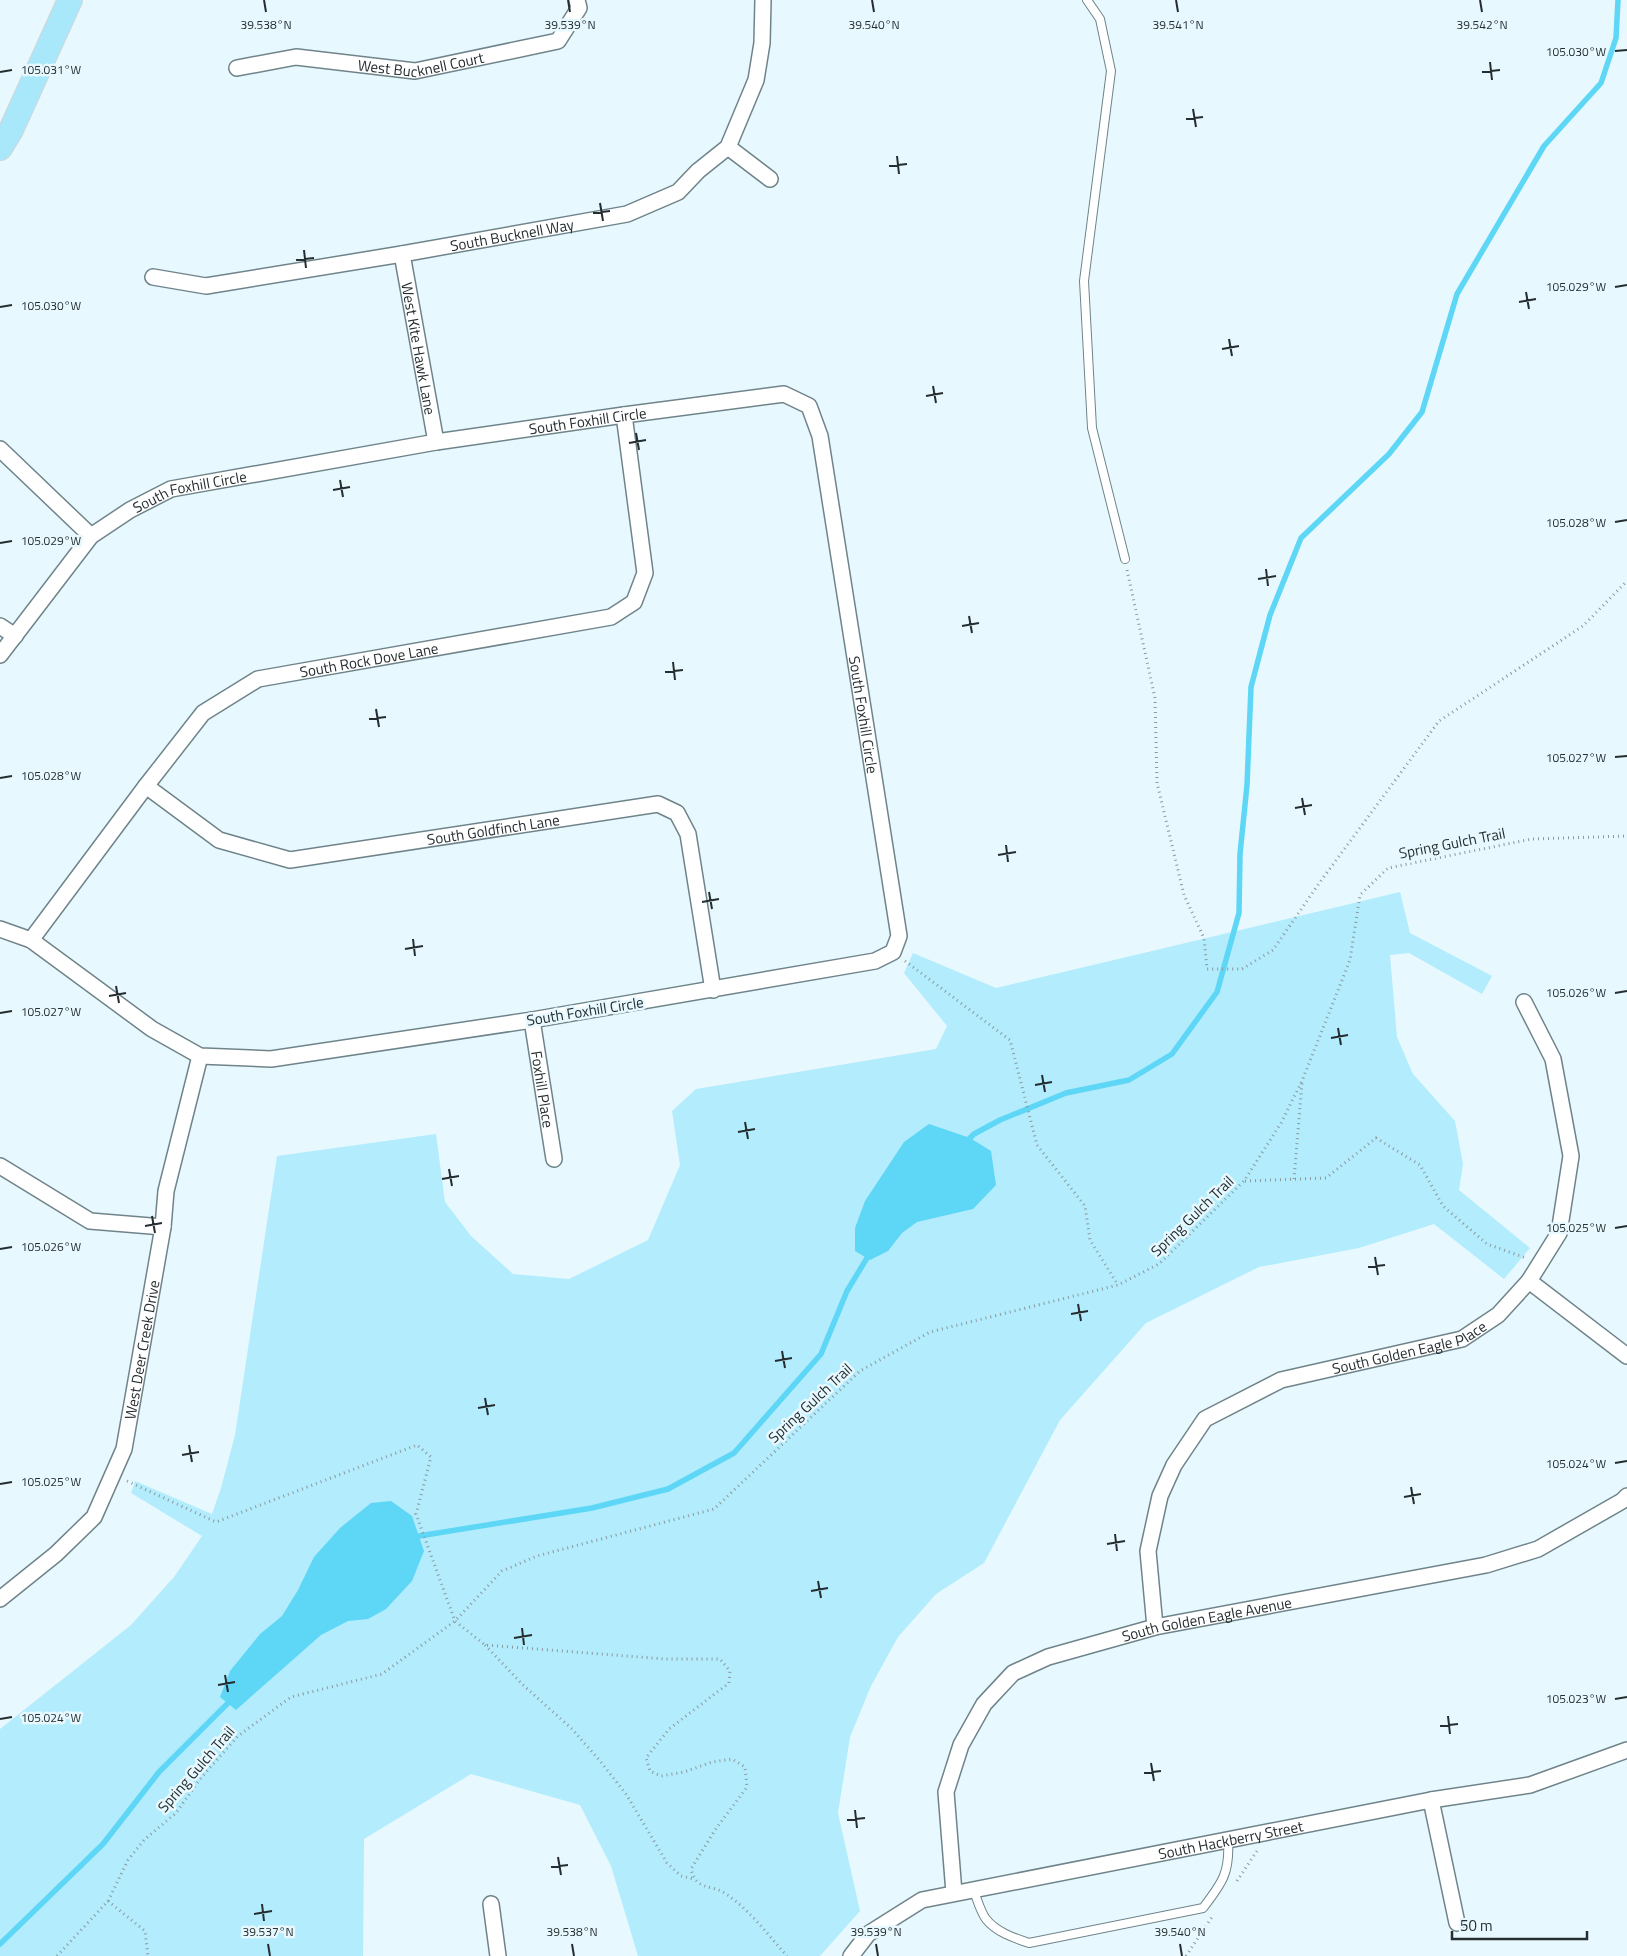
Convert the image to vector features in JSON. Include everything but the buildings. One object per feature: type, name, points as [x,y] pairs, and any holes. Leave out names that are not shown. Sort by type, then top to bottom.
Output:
[{"type":"main road","points":[[0,148],[11,130],[70,0]]},
{"type":"street","name":"West Bucknell Court","points":[[237,68],[296,57],[415,71],[558,41],[578,8],[577,0]]},
{"type":"street","name":"South Bucknell Way","points":[[153,277],[206,286],[627,214],[678,192],[698,171],[728,147],[756,80],[762,44],[763,0]]},
{"type":"street","points":[[728,147],[770,180]]},
{"type":"street","name":"West Kite Hawk Lane","points":[[402,254],[436,442]]},
{"type":"street","name":"South Foxhill Circle","points":[[0,655],[91,536],[130,510],[171,489],[436,442],[784,394],[809,406],[820,436],[899,936],[893,952],[875,961],[532,1020],[271,1059],[200,1056],[152,1029],[31,940],[0,929]]},
{"type":"street","name":"South Rock Dove Lane","points":[[31,940],[203,713],[258,679],[611,617],[634,602],[645,573],[624,415]]},
{"type":"street","points":[[0,449],[91,536]]},
{"type":"street","points":[[0,626],[15,636]]},
{"type":"street","name":"South Goldfinch Lane","points":[[146,786],[219,840],[290,860],[658,804],[677,813],[688,834],[713,990]]},
{"type":"street","name":"South Golden Eagle Place","points":[[1155,1627],[1148,1551],[1160,1496],[1174,1465],[1205,1419],[1281,1380],[1462,1339],[1498,1315],[1529,1281],[1560,1233],[1571,1156],[1553,1059],[1524,1002]]},
{"type":"street","name":"Foxhill Place","points":[[532,1020],[554,1159]]},
{"type":"street","name":"West Deer Creek Drive","points":[[0,1599],[56,1554],[94,1518],[124,1449],[163,1228],[166,1192],[200,1056]]},
{"type":"street","points":[[0,1166],[90,1221],[163,1228]]},
{"type":"street","points":[[1529,1281],[1627,1356]]},
{"type":"street","name":"South Golden Eagle Avenue","points":[[954,1893],[946,1792],[961,1745],[984,1704],[1013,1673],[1048,1657],[1155,1627],[1486,1565],[1538,1549],[1622,1501],[1627,1496]]},
{"type":"street","name":"South Hackberry Street","points":[[851,1956],[868,1934],[922,1900],[1431,1800],[1530,1785],[1627,1750]]},
{"type":"street","points":[[1431,1800],[1458,1923]]},
{"type":"street","points":[[491,1904],[498,1956]]},
{"type":"lane","points":[[1087,0],[1100,19],[1111,71],[1084,281],[1092,428],[1125,559]]},
{"type":"lane","points":[[973,1889],[986,1919],[1000,1930],[1029,1943],[1203,1908],[1220,1886],[1229,1862],[1228,1840]]},
{"type":"path","points":[[1125,559],[1155,698],[1158,783],[1184,895],[1204,938],[1207,969],[1242,970],[1273,950],[1320,882],[1439,721],[1583,626],[1627,582]]},
{"type":"path","name":"Spring Gulch Trail","points":[[57,1956],[108,1901],[128,1860],[144,1840],[176,1812],[200,1779],[238,1736],[291,1697],[382,1674],[455,1621],[502,1571],[537,1556],[714,1509],[860,1371],[930,1332],[1118,1285],[1159,1264],[1244,1181],[1281,1123],[1302,1081],[1350,960],[1360,895],[1388,868],[1532,839],[1627,836]]},
{"type":"path","points":[[893,952],[1010,1040],[1037,1145],[1085,1206],[1090,1240],[1118,1285]]},
{"type":"path","points":[[1294,1179],[1302,1081]]},
{"type":"path","points":[[1244,1181],[1326,1178],[1376,1138],[1420,1165],[1443,1206],[1487,1244],[1540,1263]]},
{"type":"path","points":[[113,1474],[216,1522],[417,1445],[431,1457],[416,1514],[455,1621],[485,1645],[522,1684],[572,1729],[626,1794],[666,1863],[681,1876],[694,1879]]},
{"type":"path","points":[[485,1645],[665,1659],[720,1659],[730,1671],[729,1683],[669,1729],[646,1758],[650,1770],[661,1776],[684,1772],[712,1762],[732,1759],[745,1767],[747,1786],[714,1830],[691,1869],[694,1879],[698,1883],[721,1890],[740,1904],[787,1956]]},
{"type":"path","points":[[108,1901],[145,1931],[148,1956]]},
{"type":"shaded area","points":[[1400,892],[1410,933],[1492,976],[1482,994],[1409,953],[1390,955],[1397,1037],[1413,1074],[1455,1121],[1463,1164],[1459,1190],[1530,1248],[1504,1279],[1434,1224],[1359,1248],[1259,1267],[1146,1323],[1060,1420],[984,1563],[936,1594],[898,1637],[871,1686],[850,1737],[838,1813],[860,1911],[820,1956],[638,1956],[611,1866],[580,1805],[471,1774],[364,1839],[363,1956],[0,1956],[0,1729],[131,1625],[174,1577],[202,1536],[131,1493],[135,1481],[212,1514],[235,1435],[277,1156],[436,1134],[445,1202],[471,1236],[513,1274],[569,1279],[648,1240],[680,1165],[672,1111],[696,1089],[936,1049],[947,1026],[904,973],[913,953],[996,988]]},
{"type":"water","points":[[929,1124],[970,1138],[991,1151],[996,1185],[973,1209],[917,1222],[902,1233],[888,1251],[870,1260],[855,1251],[855,1228],[865,1201],[904,1142]]},
{"type":"water","points":[[391,1501],[412,1516],[424,1551],[412,1581],[386,1609],[368,1619],[348,1621],[321,1635],[236,1710],[220,1697],[230,1671],[260,1634],[282,1616],[298,1590],[314,1557],[340,1528],[371,1503]]},
{"type":"waterway","points":[[966,1142],[974,1134],[1000,1120],[1066,1093],[1129,1080],[1172,1054],[1217,992],[1239,913],[1240,854],[1247,785],[1251,687],[1270,615],[1301,538],[1389,454],[1422,412],[1457,294],[1544,146],[1601,83],[1616,38],[1618,0]]},
{"type":"waterway","points":[[412,1538],[592,1508],[668,1489],[734,1453],[821,1354],[847,1291],[870,1253]]},
{"type":"waterway","points":[[0,1944],[103,1844],[159,1772],[232,1699]]}]
